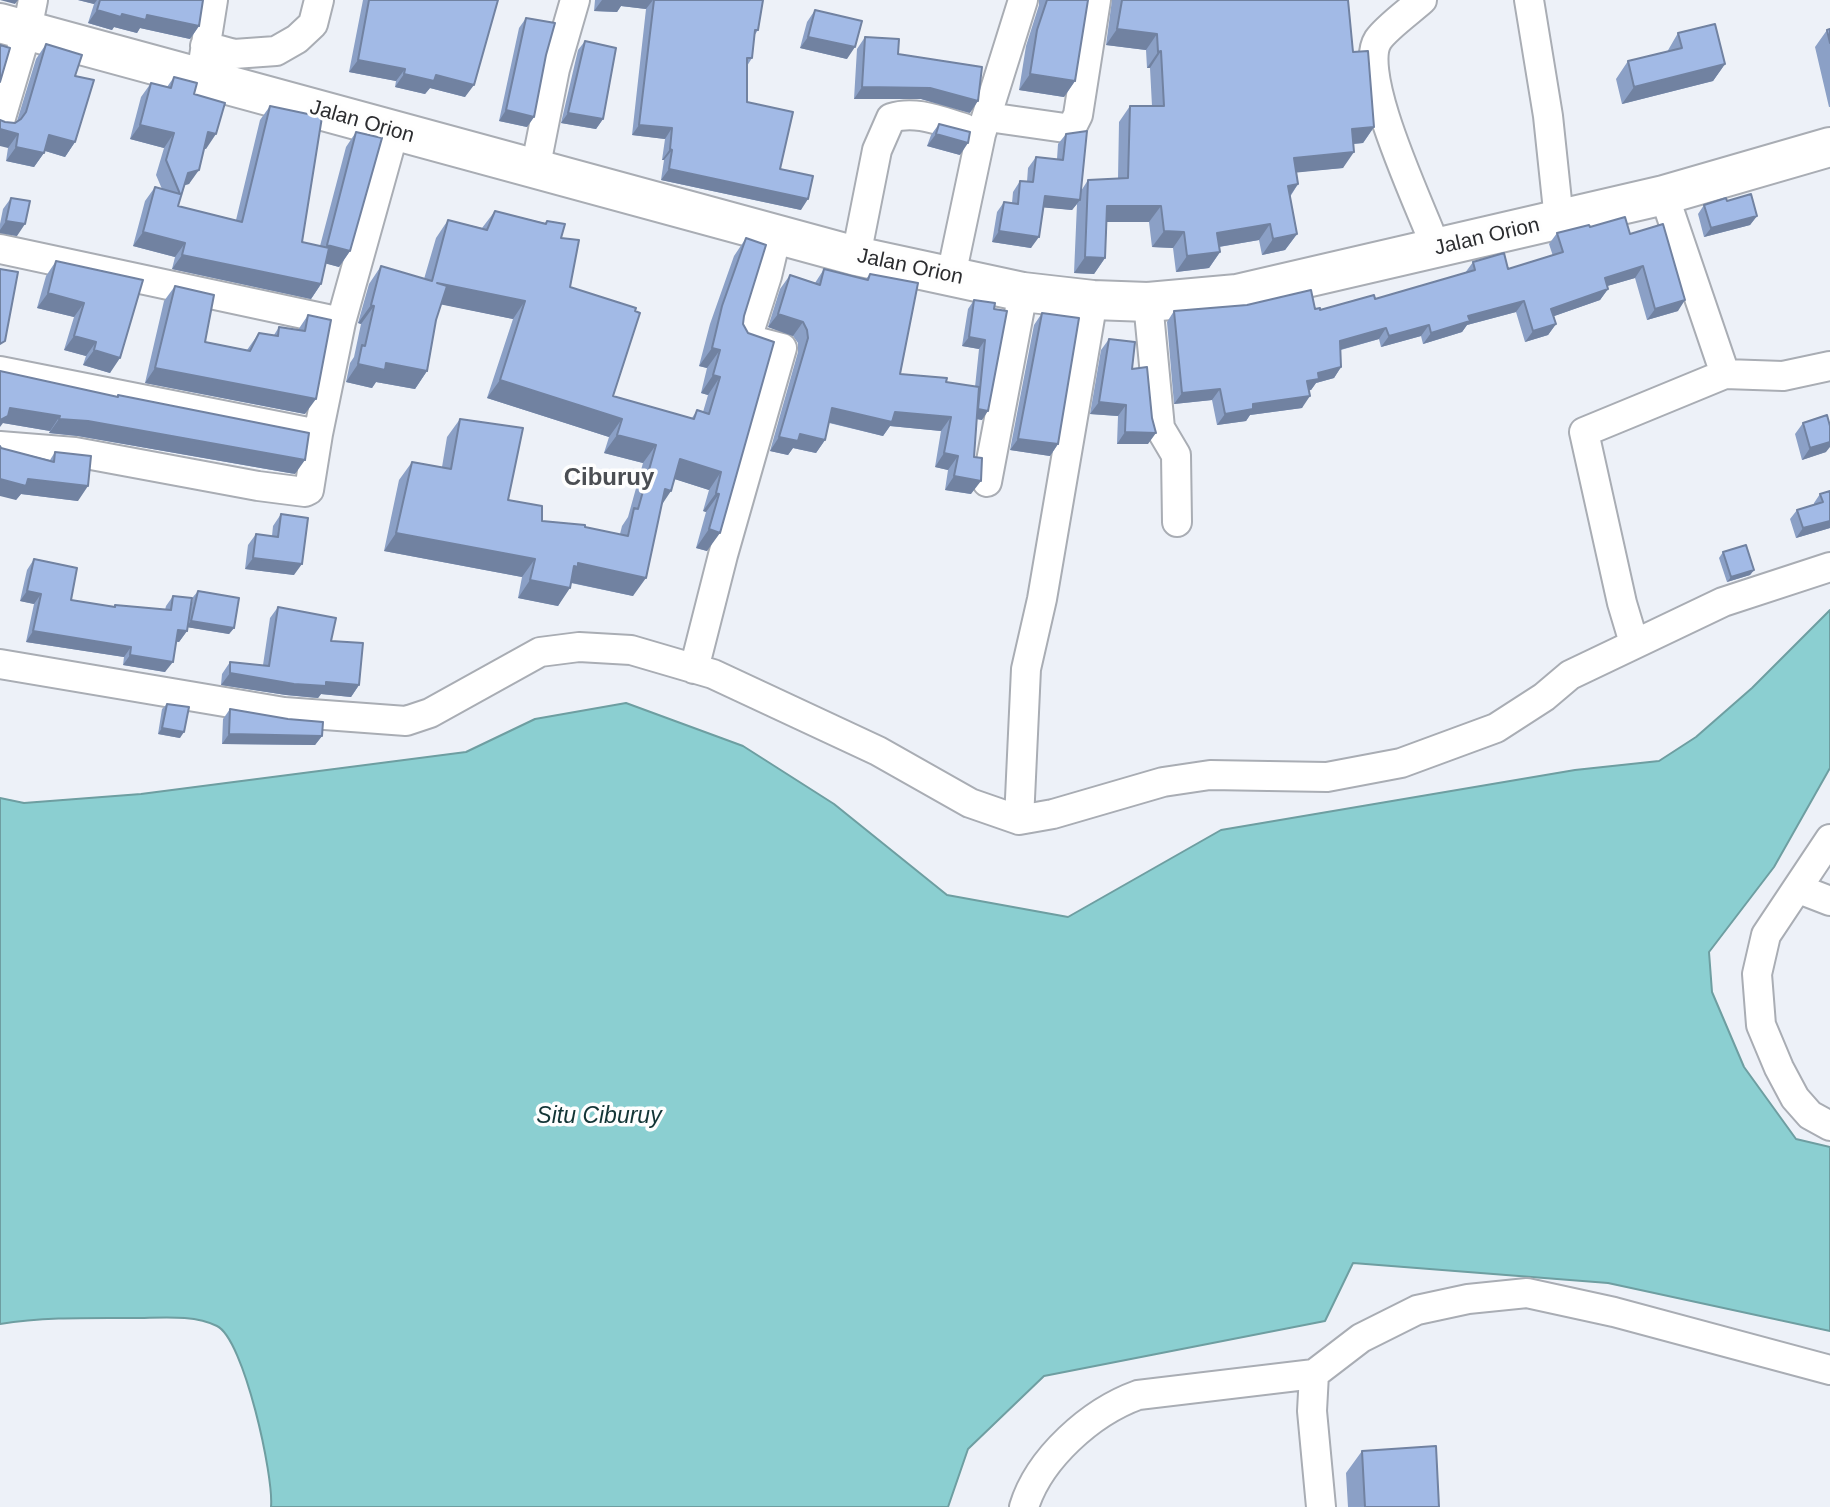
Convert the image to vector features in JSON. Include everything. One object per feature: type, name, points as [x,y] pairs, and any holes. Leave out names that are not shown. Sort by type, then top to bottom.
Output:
[{"type":"highway","name":"Jalan Orion","points":[[20,17],[203,61],[394,132],[856,256],[1023,292],[1093,300],[1148,302],[1237,295],[1664,195],[1830,147]]},
{"type":"street","points":[[213,0],[203,61],[233,54],[276,51],[297,39],[313,24],[319,0]]},
{"type":"street","points":[[535,170],[555,69],[575,0]]},
{"type":"street","points":[[951,276],[981,134],[976,122],[1023,0]]},
{"type":"street","points":[[856,256],[877,150],[891,118],[905,115],[1072,127],[1078,115],[1096,0]]},
{"type":"street","points":[[1422,0],[1377,40],[1373,60],[1388,131],[1436,248]]},
{"type":"street","points":[[1529,0],[1548,116],[1559,220]]},
{"type":"street","points":[[0,121],[20,17]]},
{"type":"street","points":[[0,446],[75,452],[246,484],[305,492],[310,489],[318,434],[341,322],[394,132]]},
{"type":"street","points":[[1664,195],[1726,374]]},
{"type":"street","points":[[694,668],[782,348],[747,340],[777,234]]},
{"type":"street","points":[[0,249],[341,322]]},
{"type":"street","points":[[987,482],[1023,292]]},
{"type":"street","points":[[1019,820],[1026,669],[1042,598],[1093,300]]},
{"type":"street","points":[[1148,302],[1160,428],[1176,455],[1177,522]]},
{"type":"street","points":[[1634,643],[1622,603],[1584,432],[1726,374],[1783,376],[1830,366]]},
{"type":"street","points":[[0,371],[318,434]]},
{"type":"street","points":[[0,664],[284,712],[406,721],[430,713],[540,652],[579,647],[631,650],[713,674],[878,751],[970,803],[1019,820],[1053,814],[1163,782],[1198,777],[1326,777],[1401,763],[1496,728],[1544,696],[1570,674],[1723,602],[1830,567]]},
{"type":"street","points":[[1830,839],[1766,935],[1757,974],[1761,1025],[1779,1068],[1795,1098],[1810,1115],[1830,1126]]},
{"type":"street","points":[[1799,889],[1830,901]]},
{"type":"street","points":[[1024,1507],[1027,1496],[1045,1465],[1090,1420],[1115,1404],[1139,1395],[1314,1374],[1361,1338],[1417,1310],[1468,1299],[1527,1293],[1627,1316],[1830,1370]]},
{"type":"street","points":[[1314,1374],[1312,1411],[1321,1507]]},
{"type":"water","name":"Situ Ciburuy","points":[[1830,610],[1830,768],[1774,867],[1709,952],[1712,992],[1744,1067],[1796,1139],[1830,1147],[1830,1331],[1608,1283],[1353,1263],[1325,1321],[1044,1376],[968,1449],[948,1507],[271,1507],[268,1468],[247,1381],[227,1336],[217,1326],[187,1318],[165,1317],[50,1319],[0,1324],[0,798],[24,803],[141,794],[466,752],[535,719],[626,703],[743,746],[834,804],[947,895],[1068,917],[1221,830],[1575,770],[1659,761],[1696,737],[1752,688]]},
{"type":"building","points":[[100,0],[203,0],[199,26],[147,15],[146,20],[122,14],[121,17],[97,10]]},
{"type":"building","points":[[369,0],[498,0],[474,85],[436,75],[434,81],[404,74],[405,69],[358,60]]},
{"type":"building","points":[[654,0],[763,0],[758,30],[755,30],[752,58],[747,58],[747,102],[793,112],[780,169],[813,176],[808,199],[669,169],[672,128],[639,125]]},
{"type":"building","points":[[1047,0],[1088,0],[1075,81],[1030,74],[1037,30]]},
{"type":"building","points":[[1122,0],[1348,0],[1353,52],[1368,51],[1374,127],[1352,129],[1354,152],[1294,158],[1298,184],[1288,186],[1297,234],[1273,239],[1270,224],[1217,233],[1220,252],[1187,256],[1184,232],[1164,231],[1161,206],[1107,206],[1105,258],[1085,257],[1088,180],[1128,178],[1130,106],[1164,106],[1161,51],[1158,52],[1157,34],[1117,29]]},
{"type":"building","points":[[815,10],[862,21],[855,47],[808,37]]},
{"type":"building","points":[[526,18],[555,23],[534,117],[506,110]]},
{"type":"building","points":[[1715,24],[1725,64],[1634,87],[1628,61],[1682,48],[1678,33]]},
{"type":"building","points":[[865,37],[899,39],[898,54],[982,67],[978,101],[930,88],[862,87]]},
{"type":"building","points":[[585,41],[616,48],[603,119],[568,113]]},
{"type":"building","points":[[46,44],[82,55],[75,76],[94,80],[75,142],[49,135],[44,153],[16,147],[18,134],[0,129],[0,120],[15,123],[26,112]]},
{"type":"building","points":[[0,45],[10,48],[0,82]]},
{"type":"building","points":[[174,77],[197,83],[194,94],[225,103],[216,134],[208,132],[199,170],[188,173],[178,206],[242,222],[270,106],[322,117],[302,242],[329,248],[321,284],[182,255],[185,243],[143,232],[155,187],[180,194],[166,160],[174,133],[140,125],[151,83],[171,88]]},
{"type":"building","points":[[939,124],[970,132],[968,143],[936,134]]},
{"type":"building","points":[[1087,131],[1080,200],[1045,196],[1039,237],[999,231],[1004,202],[1018,204],[1020,181],[1033,182],[1036,157],[1063,160],[1066,134]]},
{"type":"building","points":[[356,132],[382,138],[350,251],[327,245]]},
{"type":"building","points":[[1751,194],[1757,216],[1711,228],[1704,205]]},
{"type":"building","points":[[11,198],[30,201],[25,224],[6,221]]},
{"type":"building","points":[[495,211],[546,224],[547,221],[565,224],[561,238],[579,240],[570,287],[636,308],[635,311],[640,313],[613,396],[694,419],[697,410],[709,414],[720,377],[713,375],[720,350],[712,348],[722,306],[746,238],[766,245],[743,324],[748,333],[774,342],[720,533],[709,529],[719,494],[716,493],[721,472],[680,459],[671,491],[665,489],[646,578],[578,563],[578,567],[574,566],[570,588],[530,580],[535,559],[396,533],[412,462],[451,469],[460,419],[523,428],[508,500],[542,506],[542,521],[585,525],[628,536],[634,508],[638,509],[656,445],[617,435],[622,419],[500,380],[525,301],[437,283],[447,286],[436,320],[427,371],[386,363],[385,370],[358,364],[362,345],[365,346],[374,306],[371,305],[381,266],[432,281],[448,220],[487,230]]},
{"type":"building","points":[[1625,217],[1630,234],[1663,224],[1685,300],[1655,309],[1643,266],[1605,278],[1608,289],[1551,309],[1556,324],[1533,331],[1524,301],[1468,316],[1470,321],[1431,333],[1429,325],[1389,336],[1386,328],[1340,341],[1341,367],[1318,373],[1319,379],[1307,381],[1310,396],[1253,404],[1253,409],[1225,414],[1220,389],[1182,393],[1174,311],[1247,305],[1311,290],[1315,309],[1320,310],[1374,295],[1375,299],[1475,270],[1473,262],[1504,253],[1508,269],[1563,252],[1557,233]]},
{"type":"building","points":[[56,261],[143,280],[120,358],[94,350],[96,342],[74,336],[84,303],[48,293]]},
{"type":"building","points":[[0,269],[18,272],[5,341],[0,344]]},
{"type":"building","points":[[824,269],[868,280],[870,274],[918,283],[900,374],[947,378],[946,382],[979,387],[974,457],[982,458],[981,481],[954,476],[958,456],[944,453],[951,417],[895,412],[892,422],[832,408],[825,440],[800,434],[798,441],[779,437],[808,338],[803,322],[778,314],[790,275],[820,285]]},
{"type":"building","points":[[175,286],[214,295],[205,342],[250,351],[259,333],[278,336],[279,327],[305,331],[308,315],[331,320],[316,399],[155,368]]},
{"type":"building","points":[[974,300],[995,303],[994,309],[1007,311],[988,411],[978,409],[985,340],[969,337]]},
{"type":"building","points":[[1042,313],[1079,318],[1058,444],[1018,439]]},
{"type":"building","points":[[1109,339],[1135,342],[1132,369],[1147,367],[1156,433],[1125,432],[1126,405],[1099,402]]},
{"type":"building","points":[[0,371],[118,397],[309,433],[305,460],[88,421],[59,419],[60,416],[10,408],[8,416],[0,420]]},
{"type":"building","points":[[1827,415],[1830,442],[1810,448],[1803,423]]},
{"type":"building","points":[[0,446],[54,462],[55,452],[91,456],[88,486],[28,479],[26,486],[0,479]]},
{"type":"building","points":[[1830,491],[1830,521],[1803,528],[1797,510],[1823,502],[1820,494]]},
{"type":"building","points":[[281,514],[308,518],[302,564],[253,558],[256,534],[278,537]]},
{"type":"building","points":[[1746,545],[1754,570],[1731,577],[1723,552]]},
{"type":"building","points":[[34,559],[77,568],[71,600],[115,607],[171,610],[173,596],[192,598],[187,631],[178,630],[173,662],[130,655],[131,647],[33,631],[41,594],[27,591]]},
{"type":"building","points":[[198,591],[239,598],[234,628],[191,621]]},
{"type":"building","points":[[278,607],[336,618],[331,641],[363,643],[359,685],[326,682],[326,686],[294,684],[230,673],[230,662],[269,666]]},
{"type":"building","points":[[167,704],[189,707],[184,732],[162,728]]},
{"type":"building","points":[[230,709],[323,722],[322,736],[229,734]]},
{"type":"building","points":[[1436,1446],[1439,1507],[1365,1507],[1362,1451]]},
{"type":"district","name":"Ciburuy","points":[[609,478]]}]
